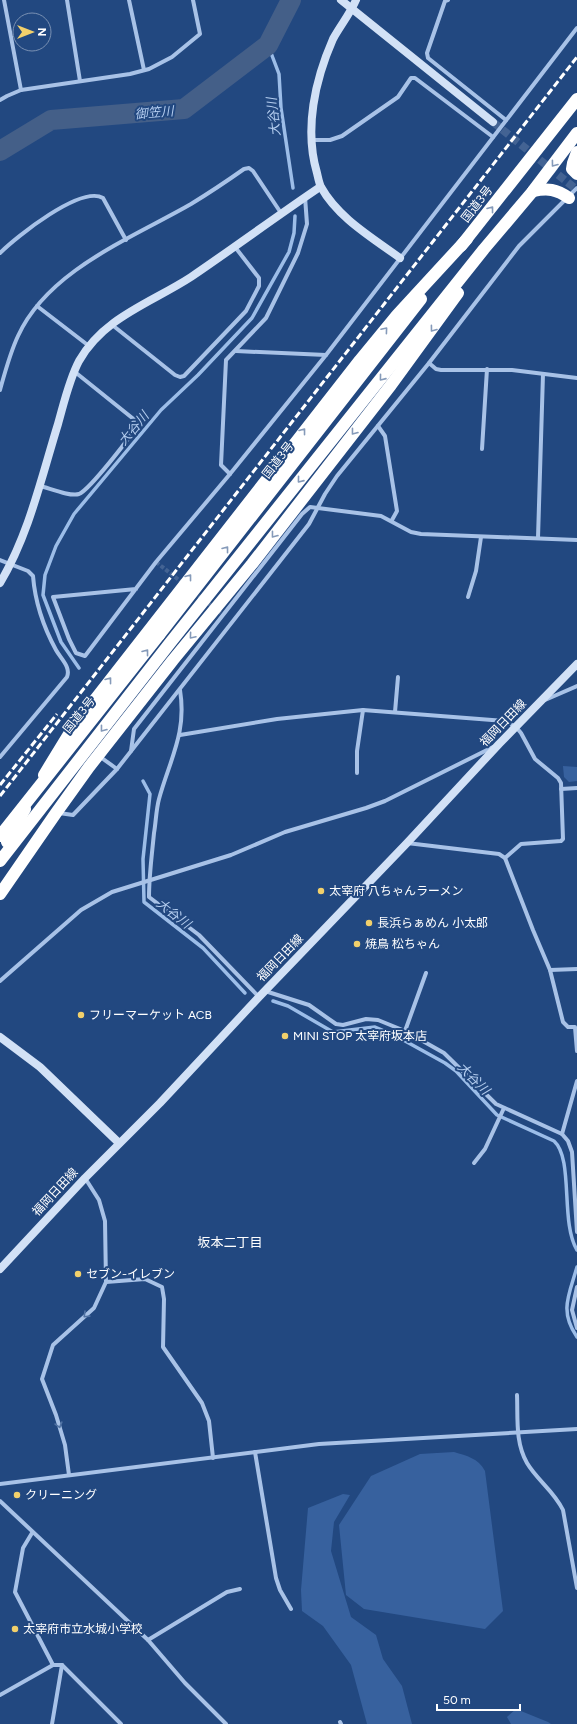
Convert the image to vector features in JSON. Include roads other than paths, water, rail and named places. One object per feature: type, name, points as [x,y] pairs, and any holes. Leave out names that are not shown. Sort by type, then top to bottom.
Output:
[{"type":"highway","name":"国道3号","points":[[0,836],[390,341],[466,239],[577,99]]},
{"type":"highway","points":[[0,861],[170,643],[484,249],[533,191],[577,133]]},
{"type":"highway","points":[[577,152],[572,169],[577,174]]},
{"type":"highway","points":[[533,191],[551,189],[560,192],[571,199]]},
{"type":"highway","points":[[0,855],[52,760],[72,729],[360,360],[417,293],[466,239]]},
{"type":"highway","points":[[0,894],[98,755],[173,660],[252,564],[391,385],[451,305],[484,249]]},
{"type":"street","points":[[4,0],[21,90]]},
{"type":"street","points":[[67,0],[80,81]]},
{"type":"street","points":[[129,0],[144,70]]},
{"type":"street","points":[[0,100],[21,90],[130,74],[144,70],[172,57],[200,34],[193,0]]},
{"type":"street","points":[[341,0],[492,122]]},
{"type":"street","points":[[356,0],[334,38],[321,71],[312,119],[314,164],[320,187],[343,214],[400,258]]},
{"type":"street","points":[[448,0],[445,1],[427,53],[428,58],[506,120]]},
{"type":"street","points":[[136,589],[53,597],[76,653],[85,656],[192,517],[230,474],[326,355],[577,28]]},
{"type":"street","points":[[312,140],[330,140],[342,136],[398,97],[411,78],[415,78],[493,137]]},
{"type":"street","points":[[0,390],[18,335],[37,306],[55,286],[74,270],[192,203],[249,168],[253,171],[281,213]]},
{"type":"street","points":[[0,583],[20,545],[75,372],[79,362],[89,346],[111,324],[132,309],[179,284],[320,187]]},
{"type":"street","points":[[56,813],[73,815],[118,769],[309,524],[319,508],[325,494],[337,476],[429,363],[519,246],[571,199],[577,188]]},
{"type":"street","points":[[0,253],[9,243],[42,218],[79,200],[99,196],[103,198],[126,240]]},
{"type":"street","points":[[230,474],[221,465],[226,360],[266,318],[298,253],[307,224],[305,197]]},
{"type":"street","points":[[111,324],[175,375],[180,377],[184,376],[246,311],[259,286],[259,278],[235,246]]},
{"type":"street","points":[[37,306],[89,346]]},
{"type":"street","points":[[236,351],[326,355]]},
{"type":"street","points":[[429,363],[441,370],[512,370],[577,378]]},
{"type":"street","points":[[482,449],[487,369]]},
{"type":"street","points":[[0,370],[5,371]]},
{"type":"street","points":[[40,486],[73,495],[79,494],[103,471],[138,424],[75,372]]},
{"type":"street","points":[[538,538],[543,374]]},
{"type":"street","points":[[378,426],[385,436],[392,481],[396,511],[392,520]]},
{"type":"street","points":[[131,751],[134,730],[302,514],[310,507],[381,516],[392,520],[407,530],[420,534],[577,540]]},
{"type":"street","points":[[468,597],[476,571],[481,537]]},
{"type":"street","points":[[0,560],[28,571],[33,576],[36,595],[48,631],[68,668],[69,673],[68,677],[0,757]]},
{"type":"street","name":"福岡日田線","points":[[0,1269],[85,1178],[160,1103],[499,744],[577,664]]},
{"type":"street","points":[[395,712],[398,676]]},
{"type":"street","points":[[542,701],[577,686]]},
{"type":"street","points":[[180,690],[182,705],[180,735],[158,801],[149,881],[149,897],[199,935],[262,994],[307,1004],[336,1024],[343,1025],[366,1019],[378,1020],[405,1031],[444,1052],[496,1104],[562,1134],[568,1141],[572,1152],[577,1232]]},
{"type":"street","points":[[180,735],[277,719],[363,710],[505,721],[516,727],[524,738],[535,759],[558,778],[561,789],[563,839],[561,841],[522,844],[505,858]]},
{"type":"street","points":[[357,773],[357,751],[363,710]]},
{"type":"street","points":[[0,981],[81,910],[112,892],[231,855],[285,832],[366,808],[499,744]]},
{"type":"street","points":[[98,755],[118,769]]},
{"type":"street","points":[[561,789],[577,788]]},
{"type":"street","points":[[407,843],[499,854],[505,858],[550,970],[563,1022],[568,1027],[576,1027],[577,1051]]},
{"type":"street","points":[[550,970],[577,969]]},
{"type":"street","points":[[405,1031],[426,973]]},
{"type":"street","points":[[0,1037],[40,1067],[119,1143]]},
{"type":"street","points":[[562,1134],[577,1081]]},
{"type":"street","points":[[474,1163],[485,1149],[504,1108]]},
{"type":"street","points":[[69,1475],[64,1445],[56,1415],[42,1379],[53,1345],[94,1308],[106,1282],[105,1221],[99,1200],[85,1178]]},
{"type":"street","points":[[106,1282],[145,1279],[162,1287],[164,1299],[164,1347],[202,1403],[209,1421],[213,1458]]},
{"type":"street","points":[[577,1287],[572,1310],[577,1328]]},
{"type":"street","points":[[517,1395],[518,1432],[521,1450],[528,1464],[558,1499],[563,1510],[577,1588]]},
{"type":"street","points":[[0,1484],[319,1444],[577,1429]]},
{"type":"street","points":[[255,1452],[276,1578],[280,1590],[291,1608]]},
{"type":"street","points":[[0,1501],[32,1533],[148,1640],[185,1683],[226,1724]]},
{"type":"street","points":[[32,1533],[23,1548],[15,1592],[53,1665]]},
{"type":"street","points":[[148,1640],[227,1592],[240,1589]]},
{"type":"street","points":[[0,1695],[53,1665],[62,1665],[121,1724]]},
{"type":"street","points":[[52,1724],[62,1665]]},
{"type":"waterway","name":"御笠川","points":[[0,151],[51,120],[184,109],[268,45],[291,0]]},
{"type":"waterway","name":"大谷川","points":[[268,45],[279,74],[281,108],[293,188]]},
{"type":"waterway","name":"大谷川","points":[[79,668],[61,642],[43,595],[45,575],[56,546],[74,514],[161,410],[198,375],[252,318],[289,252],[294,233],[295,216]]},
{"type":"waterway","name":"大谷川","points":[[143,781],[150,794],[143,859],[144,902],[203,948],[245,993]]},
{"type":"waterway","name":"大谷川","points":[[273,1001],[288,1006],[333,1032],[375,1027],[396,1036],[445,1063],[456,1071],[497,1115],[554,1141],[560,1150],[564,1162],[569,1224],[572,1238],[577,1250]]},
{"type":"waterway","name":"大谷川","points":[[577,1267],[567,1303],[568,1319],[577,1337]]},
{"type":"tunnel","points":[[493,122],[577,190]]},
{"type":"tunnel","points":[[156,562],[184,584]]},
{"type":"tunnel","points":[[194,592],[223,615]]},
{"type":"railway","points":[[0,796],[577,57]]},
{"type":"railway","points":[[0,785],[57,714]]},
{"type":"place","name":"太宰府 八ちゃんラーメン","points":[[321,891]]},
{"type":"place","name":"長浜らぁめん 小太郎","points":[[369,923]]},
{"type":"place","name":"焼鳥 松ちゃん","points":[[357,944]]},
{"type":"place","name":"フリーマーケット ACB","points":[[81,1015]]},
{"type":"place","name":"MINI STOP 太宰府坂本店","points":[[285,1036]]},
{"type":"place","name":"セブン-イレブン","points":[[78,1274]]},
{"type":"place","name":"クリーニング","points":[[17,1495]]},
{"type":"place","name":"太宰府市立水城小学校","points":[[15,1629]]},
{"type":"district","name":"坂本二丁目","points":[[230,1242]]}]
